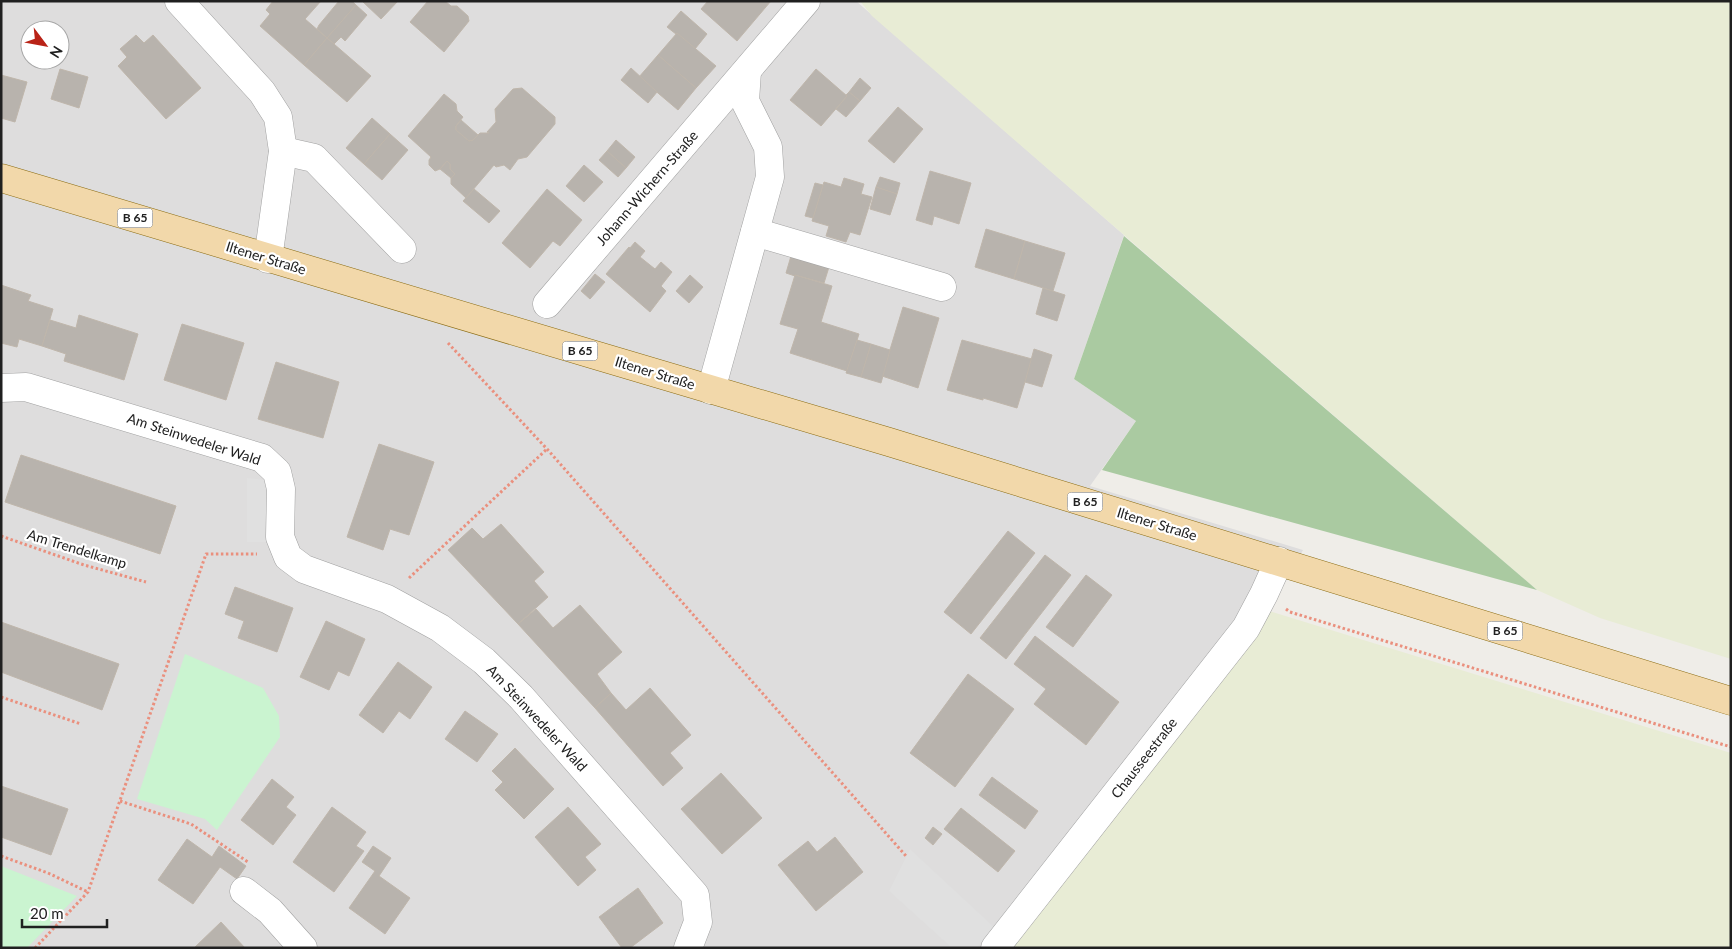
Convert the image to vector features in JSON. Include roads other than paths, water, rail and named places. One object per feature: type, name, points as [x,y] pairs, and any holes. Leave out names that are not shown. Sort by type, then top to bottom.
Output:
[{"type":"main road","name":"Iltener Straße","points":[[1,178],[1279,561]]},
{"type":"main road","name":"B 65","points":[[1279,561],[1731,701]]},
{"type":"street","points":[[179,1],[262,92],[278,117],[283,151],[268,259]]},
{"type":"street","name":"Johann-Wichern-Straße","points":[[547,304],[806,1]]},
{"type":"street","points":[[711,390],[770,177],[768,147],[745,101],[747,71]]},
{"type":"street","points":[[283,151],[314,158],[402,249]]},
{"type":"street","points":[[755,232],[942,287]]},
{"type":"street","name":"Am Steinwedeler Wald","points":[[1,388],[26,387],[262,458],[277,472],[281,489],[280,537],[288,557],[304,569],[386,599],[440,628],[484,661],[521,697],[695,895],[698,922],[688,948]]},
{"type":"street","name":"Chausseestraße","points":[[995,948],[1246,628],[1279,561]]},
{"type":"street","points":[[244,891],[270,911],[303,948]]}]
